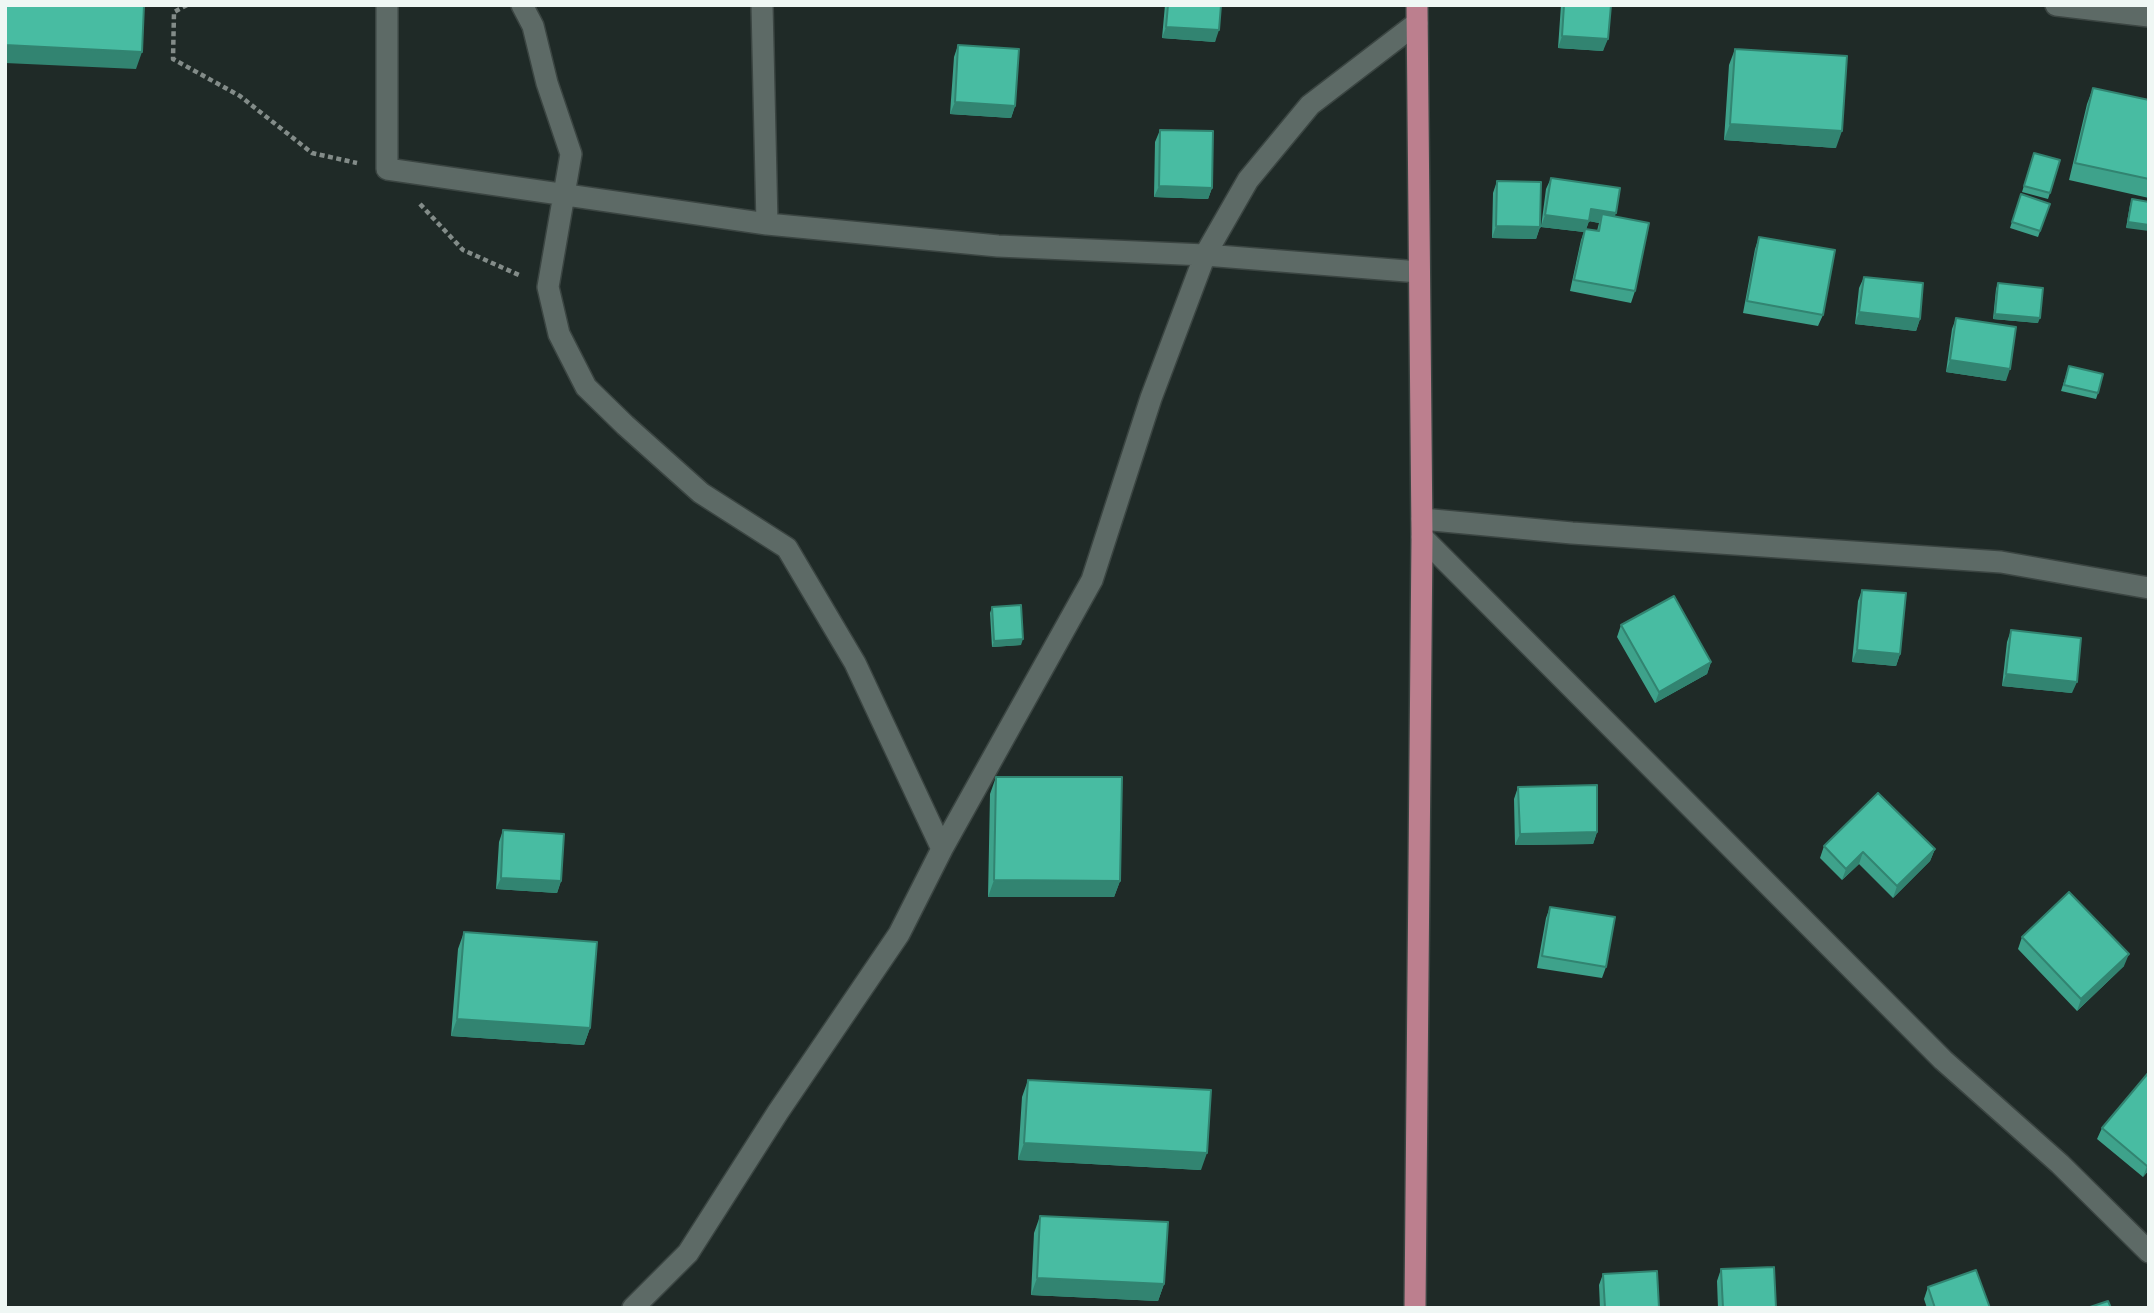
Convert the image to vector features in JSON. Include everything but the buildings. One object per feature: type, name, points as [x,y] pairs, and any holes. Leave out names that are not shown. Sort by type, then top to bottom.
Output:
[{"type":"main road","points":[[1415,1308],[1422,528],[1417,14]]},
{"type":"street","points":[[387,5],[387,169],[767,225],[998,246],[1205,255],[1419,272]]},
{"type":"street","points":[[522,5],[533,26],[547,83],[571,154],[548,287],[559,334],[586,387],[701,493],[787,548],[855,663],[942,849]]},
{"type":"street","points":[[762,5],[767,225]]},
{"type":"street","points":[[2056,5],[2149,16]]},
{"type":"street","points":[[634,1308],[688,1253],[778,1112],[900,934],[942,849],[1093,580],[1151,398],[1205,255],[1248,180],[1310,105],[1417,14]]},
{"type":"street","points":[[1422,528],[1572,533],[2001,562],[2149,588]]},
{"type":"street","points":[[1422,528],[1943,1060],[2060,1164],[2149,1252]]},
{"type":"path","points":[[187,5],[174,12],[173,59],[240,96],[312,153],[387,169],[463,250],[548,287]]}]
